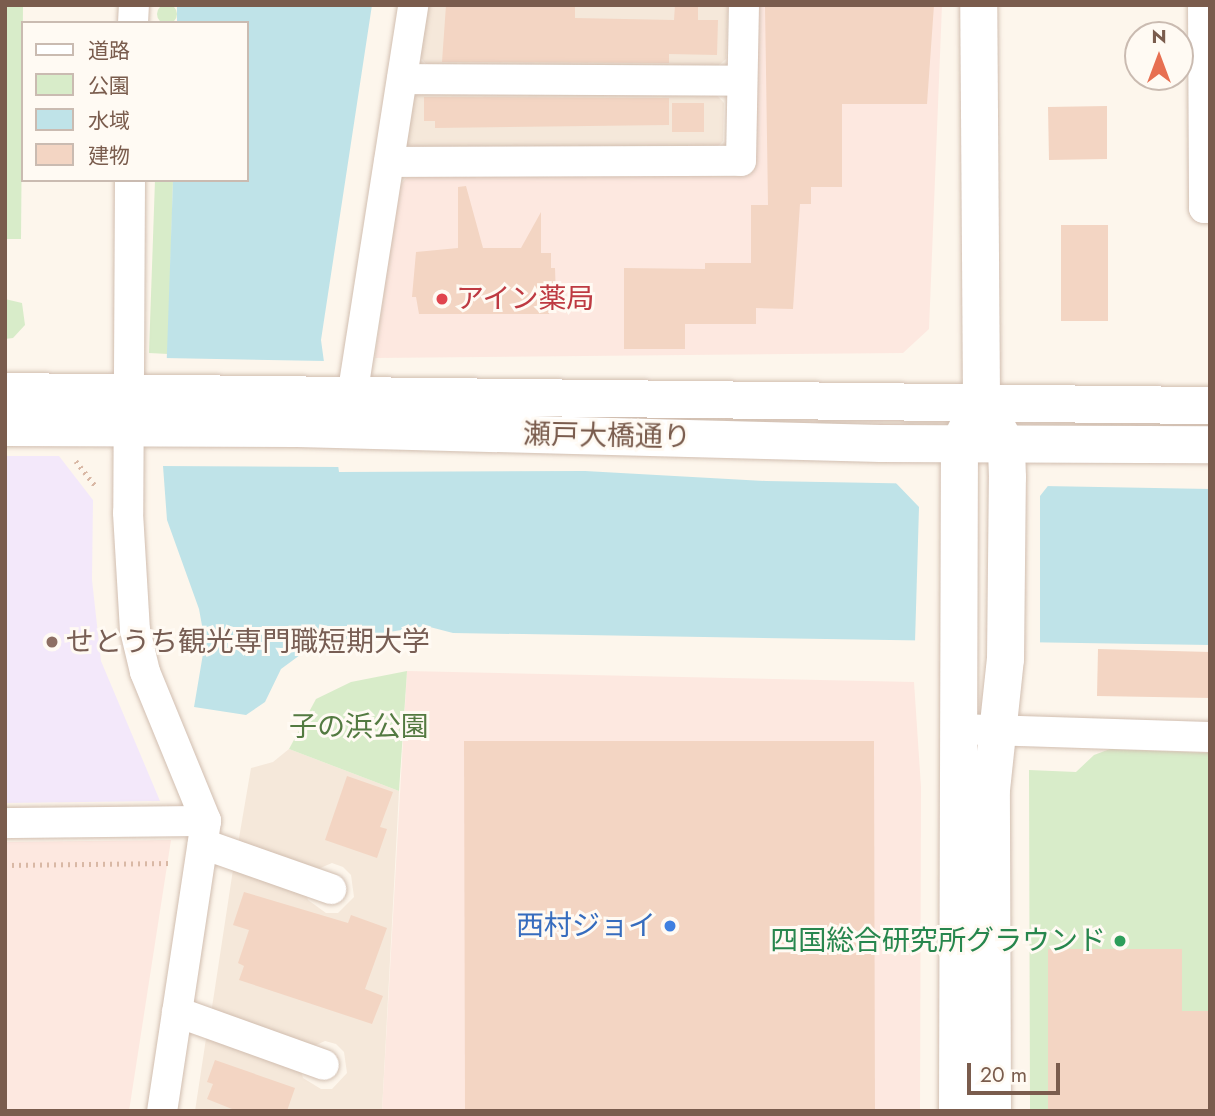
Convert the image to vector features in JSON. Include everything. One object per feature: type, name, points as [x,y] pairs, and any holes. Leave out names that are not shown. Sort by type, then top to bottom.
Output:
[{"type":"street","points":[[342,430],[341,394],[389,162],[413,5]]},
{"type":"street","points":[[389,162],[741,161],[744,5]]},
{"type":"street","points":[[957,1111],[956,729],[959,460],[981,399],[978,5]]},
{"type":"street","points":[[1205,11],[1204,208],[1210,208]]},
{"type":"street","points":[[401,79],[742,81]]},
{"type":"street","points":[[130,182],[145,409],[135,630],[145,672],[204,833],[162,1111]]},
{"type":"street","name":"瀬戸大橋通り","points":[[5,391],[342,430],[959,460],[1006,461],[1210,444]]},
{"type":"street","name":"瀬戸大橋通り","points":[[5,428],[145,409],[341,394],[981,399],[1210,405]]},
{"type":"street","points":[[981,399],[1006,461],[1005,659],[991,789],[992,1111]]},
{"type":"street","points":[[956,729],[1210,737]]},
{"type":"street","points":[[5,823],[175,821],[331,889]]},
{"type":"street","points":[[177,1012],[324,1065]]},
{"type":"path","points":[[72,456],[99,490]]},
{"type":"path","points":[[174,875],[175,821]]},
{"type":"path","points":[[5,865],[176,863]]},
{"type":"shaded area","points":[[428,5],[728,5],[726,59],[713,70],[428,66],[420,57]]},
{"type":"shaded area","points":[[754,5],[942,5],[929,329],[903,353],[375,358],[398,187],[409,175],[751,174]]},
{"type":"shaded area","points":[[422,90],[713,91],[724,103],[723,141],[714,151],[414,151],[406,144],[414,97]]},
{"type":"shaded area","name":"せとうち観光専門職短期大学","points":[[5,456],[59,456],[93,500],[92,580],[101,661],[160,801],[5,803]]},
{"type":"shaded area","name":"西村ジョイ","points":[[407,671],[914,682],[921,787],[920,1111],[382,1111]]},
{"type":"shaded area","points":[[289,749],[399,791],[382,1111],[195,1111],[207,1032],[300,1067],[303,1078],[321,1089],[332,1089],[347,1073],[344,1052],[336,1044],[325,1041],[305,1050],[211,1014],[234,863],[305,889],[308,900],[326,913],[338,913],[354,897],[351,875],[343,867],[332,863],[311,872],[238,844],[251,768],[273,762]]},
{"type":"shaded area","points":[[171,840],[129,1111],[5,1111],[5,842]]},
{"type":"green space","points":[[163,4],[171,4],[177,10],[177,18],[174,21],[160,21],[157,18],[157,10]]},
{"type":"green space","points":[[5,5],[23,5],[21,239],[5,239]]},
{"type":"green space","points":[[155,182],[173,182],[168,354],[149,353]]},
{"type":"green space","points":[[5,299],[22,303],[25,325],[13,338],[5,339]]},
{"type":"green space","name":"子の浜公園","points":[[407,671],[399,791],[289,749],[316,699],[351,682]]},
{"type":"green space","name":"四国総合研究所グラウンド","points":[[1110,749],[1210,753],[1210,1111],[1030,1111],[1029,770],[1076,772],[1094,755]]},
{"type":"water","points":[[177,5],[372,5],[321,340],[339,472],[585,471],[766,481],[1210,489],[1210,645],[453,633],[426,626],[315,644],[281,669],[265,702],[246,715],[194,707],[205,642],[199,609],[167,520],[163,466],[173,182],[248,182],[248,21],[177,21]]},
{"type":"pier","points":[[164,358],[325,361],[340,467],[161,466]]},
{"type":"pier","points":[[893,480],[1051,482],[1040,496],[1040,644],[915,642],[919,507]]},
{"type":"building","points":[[446,5],[575,5],[575,18],[674,20],[675,5],[698,5],[698,20],[718,20],[717,55],[669,54],[669,63],[442,62]]},
{"type":"building","points":[[765,5],[934,5],[927,104],[842,104],[842,187],[811,187],[811,204],[800,204],[793,309],[756,308],[756,324],[685,324],[685,349],[624,349],[624,268],[705,269],[705,263],[751,263],[751,205],[768,205]]},
{"type":"building","points":[[424,97],[669,98],[669,125],[435,128],[435,121],[424,121]]},
{"type":"building","points":[[672,103],[704,103],[704,132],[672,132]]},
{"type":"building","points":[[1107,106],[1107,159],[1049,160],[1048,107]]},
{"type":"building","points":[[466,186],[483,248],[521,248],[541,212],[541,253],[551,253],[551,268],[555,268],[556,297],[551,297],[549,314],[419,314],[416,297],[412,297],[416,252],[458,248],[458,187]]},
{"type":"building","points":[[1061,225],[1108,225],[1108,321],[1061,321]]},
{"type":"building","points":[[1098,649],[1210,652],[1210,698],[1097,696]]},
{"type":"building","name":"西村ジョイ","points":[[464,741],[874,741],[875,1111],[465,1111]]},
{"type":"building","points":[[347,776],[393,792],[380,827],[387,829],[377,858],[325,840]]},
{"type":"building","points":[[244,892],[348,923],[351,915],[387,928],[365,989],[383,996],[372,1024],[239,980],[244,966],[238,963],[249,930],[233,925]]},
{"type":"building","points":[[1048,949],[1182,949],[1182,1011],[1210,1011],[1210,1111],[1048,1111]]},
{"type":"building","points":[[215,1060],[295,1088],[287,1111],[237,1111],[207,1099],[213,1084],[207,1082]]},
{"type":"place","name":"アイン薬局","points":[[442,299]]},
{"type":"place","name":"せとうち観光専門職短期大学","points":[[52,642]]},
{"type":"place","name":"西村ジョイ","points":[[670,926]]},
{"type":"place","name":"四国総合研究所グラウンド","points":[[1120,941]]}]
